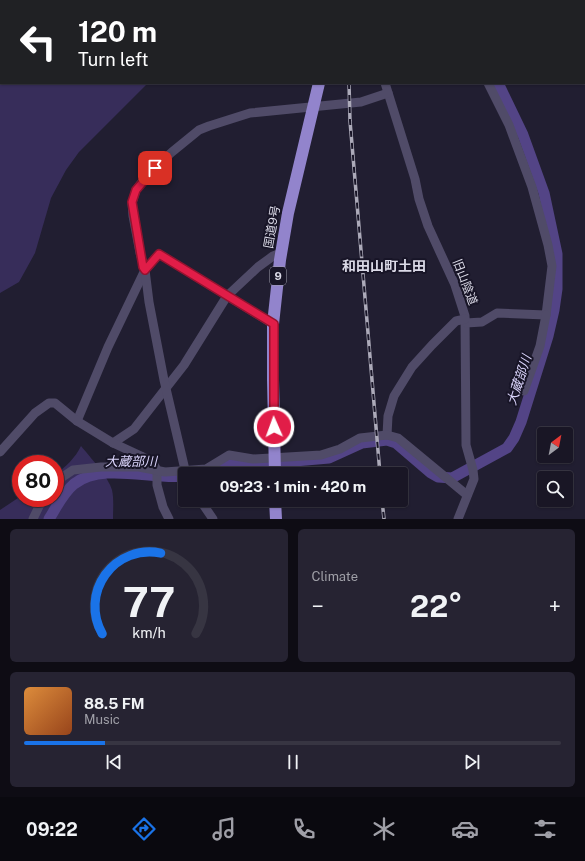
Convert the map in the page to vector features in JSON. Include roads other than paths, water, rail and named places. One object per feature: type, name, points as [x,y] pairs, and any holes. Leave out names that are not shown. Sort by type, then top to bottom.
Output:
[{"type":"highway","name":"国道9号","points":[[275,467],[273,380],[274,324],[281,253],[288,213],[319,84]]},
{"type":"highway","points":[[275,507],[276,519]]},
{"type":"street","name":"旧山陰道","points":[[385,84],[428,226],[455,285],[465,321],[466,445],[474,479],[458,519]]},
{"type":"street","points":[[488,84],[509,125],[532,187],[548,245],[552,266],[546,315],[540,346],[524,391]]},
{"type":"street","points":[[185,467],[166,388],[149,302],[145,270],[140,253],[132,202],[136,190],[146,176],[199,130],[250,112],[361,102],[388,93]]},
{"type":"street","points":[[113,443],[134,429],[184,365],[227,296],[258,267],[273,256],[281,253]]},
{"type":"street","points":[[77,421],[108,347],[145,270],[159,254],[274,324]]},
{"type":"street","points":[[387,435],[388,416],[394,396],[412,367],[456,321],[482,322],[497,313],[546,315]]},
{"type":"street","points":[[0,452],[35,414],[49,403],[55,403],[77,421],[113,443],[141,456],[152,463],[157,470],[157,485],[163,507],[169,519]]},
{"type":"street","points":[[209,467],[229,455],[253,459],[275,459],[321,455],[340,449],[360,438],[387,435],[398,438],[468,495]]},
{"type":"street","points":[[64,476],[73,470],[139,467],[165,472],[178,473]]},
{"type":"street","points":[[33,519],[39,507]]},
{"type":"street","points":[[205,507],[213,519]]},
{"type":"waterway","name":"大蔵部川","points":[[283,462],[329,458],[362,443],[387,440],[396,443],[431,473],[438,477],[452,478],[507,448],[514,438],[521,422],[548,336],[557,289],[557,254],[544,193],[523,135],[498,84]]},
{"type":"waterway","name":"大蔵部川","points":[[217,467],[230,461],[269,464]]},
{"type":"waterway","name":"大蔵部川","points":[[49,519],[66,492],[74,484],[86,478],[99,474],[113,473],[178,477]]},
{"type":"railway","points":[[349,84],[350,121],[379,467]]},
{"type":"railway","points":[[383,507],[384,519]]},
{"type":"district","name":"和田山町土田","points":[[384,266]]}]
